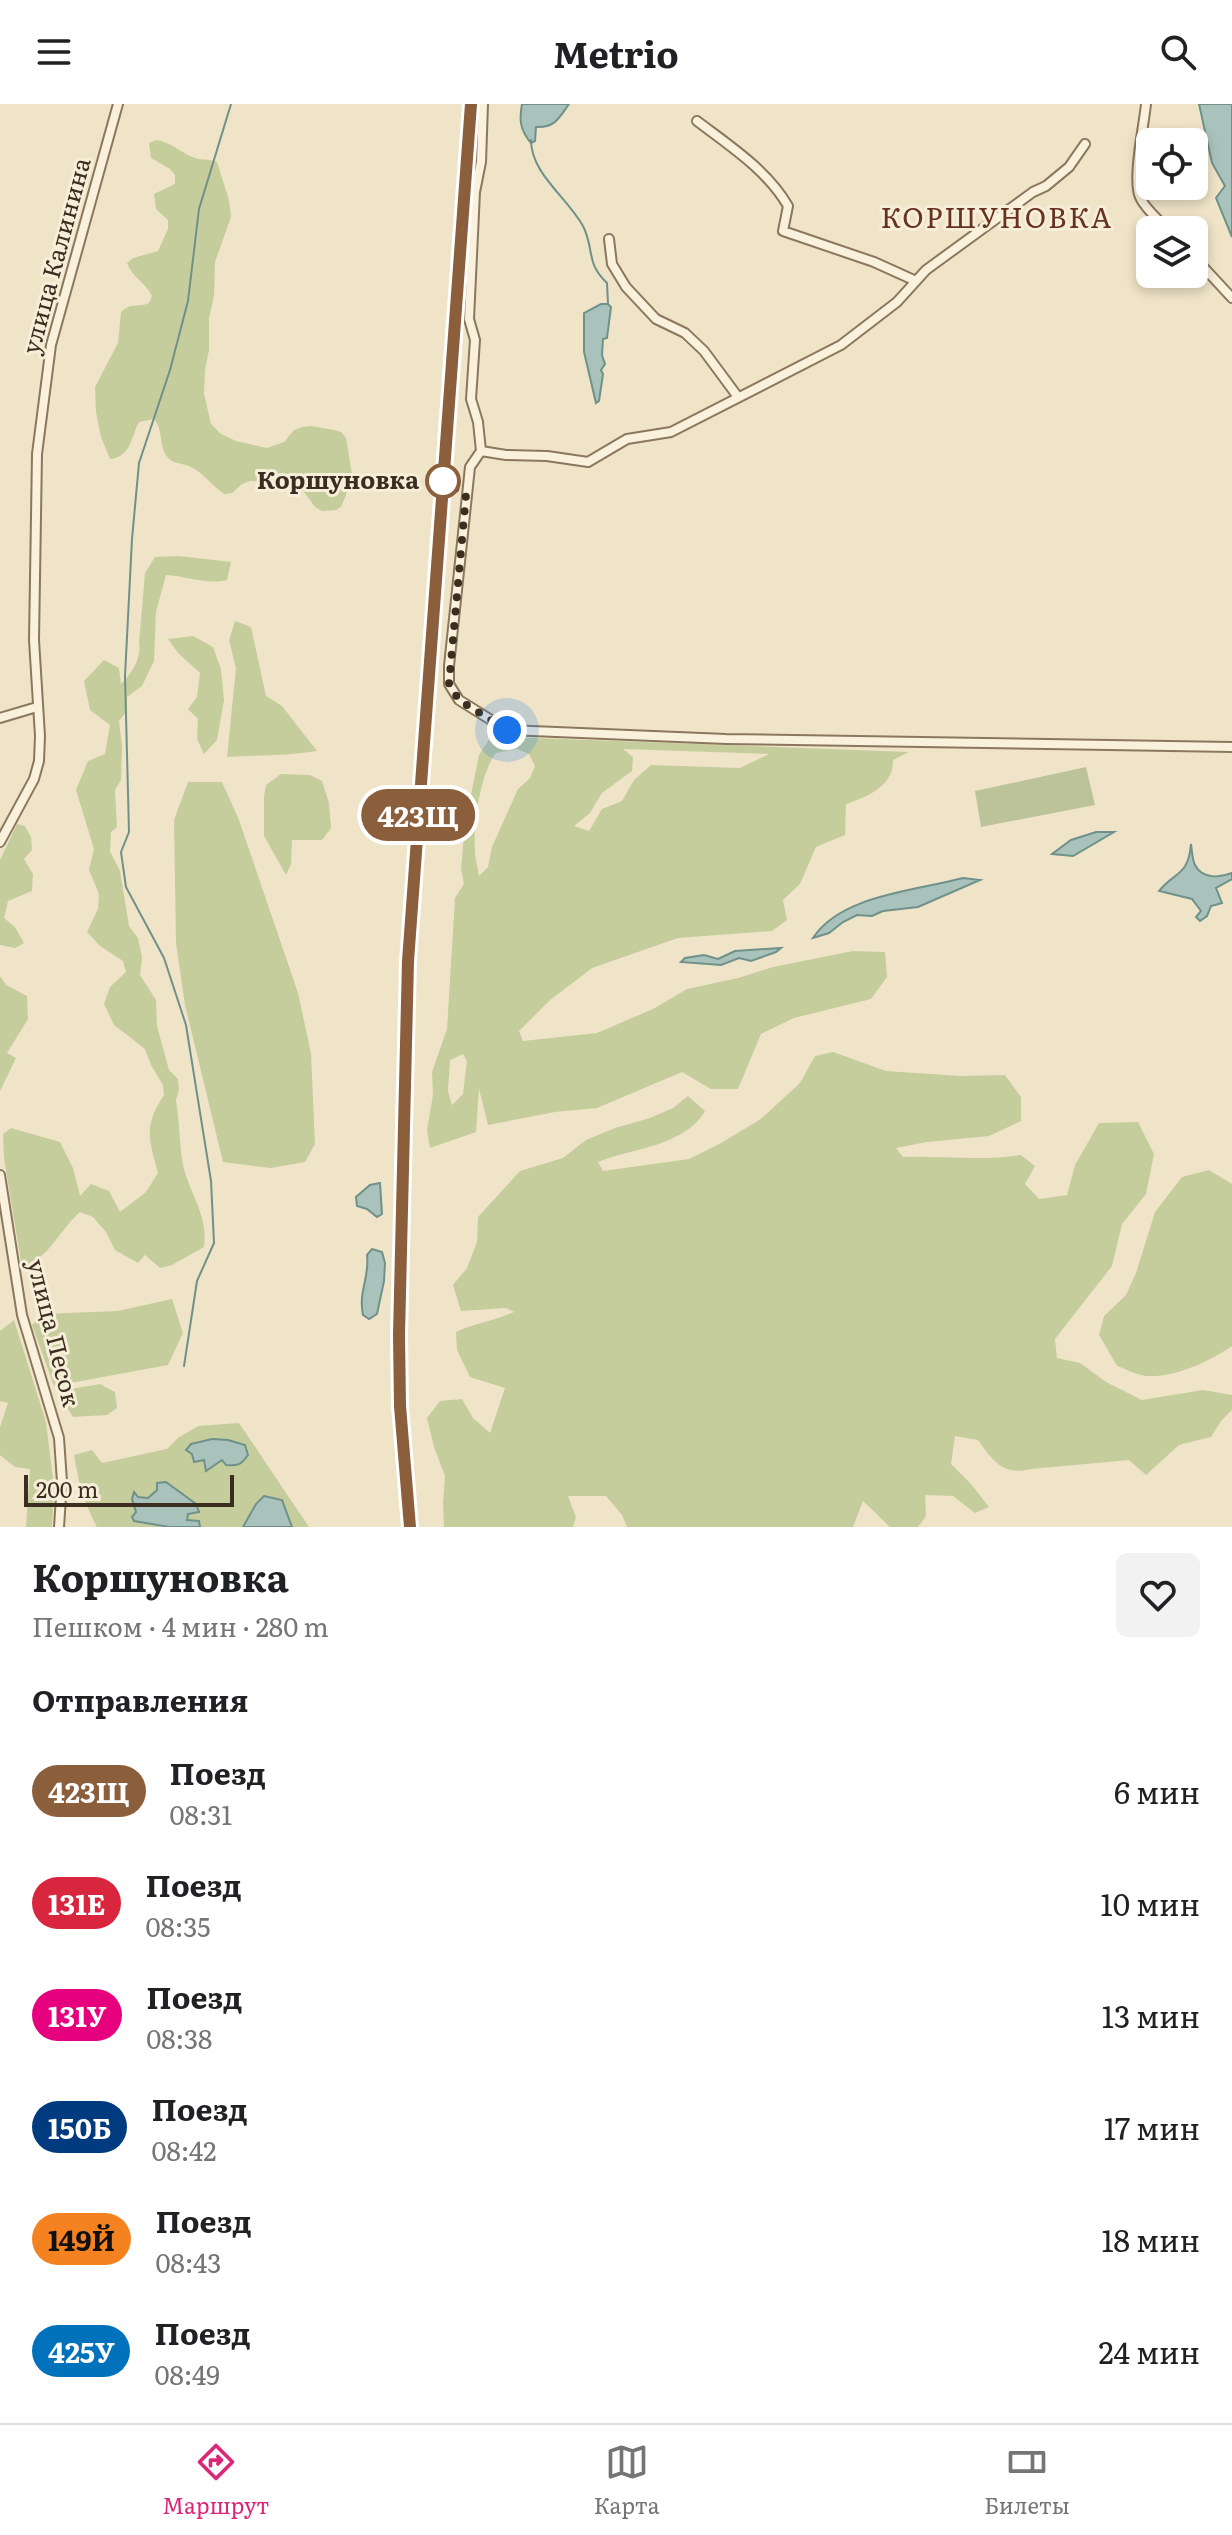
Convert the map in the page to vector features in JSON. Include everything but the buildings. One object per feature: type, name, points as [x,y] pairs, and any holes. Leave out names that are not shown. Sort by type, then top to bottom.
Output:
[{"type":"street","name":"улица Калинина","points":[[37,707],[34,575],[37,454],[51,345],[118,104]]},
{"type":"street","points":[[483,104],[469,319],[475,340],[471,399],[478,422],[481,451],[470,467],[459,565],[449,684],[459,700],[507,730],[741,739],[1232,747]]},
{"type":"street","points":[[1146,104],[1137,173],[1138,193],[1155,216]]},
{"type":"street","points":[[697,121],[745,158],[780,192],[788,206],[783,231],[874,262],[916,281]]},
{"type":"street","points":[[481,451],[588,462],[627,439],[671,432],[841,345],[897,302],[926,270],[1033,192],[1046,186],[1069,167],[1085,144]]},
{"type":"street","points":[[609,239],[612,264],[626,287],[656,319],[685,333],[704,351],[738,397]]},
{"type":"street","points":[[1208,272],[1232,298]]},
{"type":"street","points":[[0,718],[37,707],[40,736],[36,773],[0,842]]},
{"type":"street","name":"улица Песок","points":[[0,1175],[4,1238],[22,1315],[59,1438],[62,1482],[59,1527]]},
{"type":"green space","points":[[156,140],[198,159],[217,162],[229,200],[231,217],[215,262],[214,296],[209,318],[204,394],[211,424],[221,434],[236,441],[267,448],[284,442],[294,430],[302,427],[341,432],[346,438],[352,474],[341,507],[336,510],[322,511],[315,507],[302,489],[288,482],[250,481],[225,494],[194,469],[168,458],[154,419],[139,422],[126,450],[110,459],[101,437],[95,387],[118,343],[121,312],[128,307],[149,303],[152,296],[127,263],[133,258],[158,251],[168,229],[168,220],[156,209],[154,194],[175,184],[175,175],[151,158],[149,143]]},
{"type":"green space","points":[[179,556],[231,562],[227,580],[204,581],[166,575],[156,612],[154,661],[142,686],[127,697],[127,711],[119,721],[121,780],[115,790],[117,827],[111,832],[110,851],[120,871],[129,926],[138,938],[142,957],[140,975],[156,1000],[157,1026],[169,1070],[178,1079],[176,1100],[182,1161],[202,1217],[204,1247],[172,1265],[160,1268],[145,1255],[138,1263],[115,1250],[106,1232],[93,1217],[80,1212],[43,1254],[28,1266],[21,1262],[4,1158],[3,1134],[11,1128],[60,1142],[73,1168],[80,1196],[91,1184],[109,1191],[120,1212],[146,1192],[158,1173],[150,1125],[164,1095],[163,1085],[145,1049],[114,1025],[104,1004],[110,987],[126,972],[123,961],[100,946],[87,932],[98,909],[99,894],[89,870],[94,849],[76,790],[88,761],[105,754],[110,725],[90,710],[84,681],[104,660],[119,668],[121,684],[128,675],[139,654],[145,573],[155,557]]},
{"type":"green space","points":[[235,621],[251,627],[266,696],[282,706],[317,751],[227,757],[236,668],[229,640]]},
{"type":"green space","points":[[193,636],[213,647],[221,669],[224,700],[217,740],[204,754],[197,739],[198,719],[188,709],[197,697],[200,673],[168,639]]},
{"type":"green space","points":[[490,738],[909,752],[893,760],[889,777],[878,789],[846,804],[845,835],[816,847],[800,884],[783,900],[787,920],[772,931],[678,938],[592,968],[549,1001],[519,1031],[523,1041],[597,1033],[653,1009],[687,989],[853,951],[885,952],[887,977],[871,999],[794,1018],[761,1034],[738,1089],[711,1089],[682,1072],[597,1108],[555,1112],[488,1125],[479,1089],[476,1132],[430,1148],[427,1130],[433,1095],[432,1072],[447,1029],[455,898],[464,884],[461,869],[465,825],[479,755]],"holes":[[[517,749],[529,754],[535,766],[530,778],[518,789],[492,847],[488,867],[479,876],[475,827],[482,786],[496,753]],[[623,749],[769,754],[740,768],[651,765],[634,780],[622,801],[602,809],[589,831],[574,826],[590,813],[602,793],[632,771],[633,757]],[[463,1054],[467,1061],[463,1094],[452,1105],[448,1091],[450,1060]]]},
{"type":"green space","points":[[1086,767],[1095,805],[981,827],[975,791]]},
{"type":"green space","points":[[281,774],[310,775],[322,781],[329,803],[331,828],[322,840],[292,840],[291,864],[286,875],[264,836],[266,785]]},
{"type":"green space","points":[[188,782],[222,782],[239,820],[298,993],[311,1053],[315,1144],[305,1162],[271,1168],[223,1162],[185,1005],[176,943],[174,820]]},
{"type":"green space","points":[[17,824],[25,826],[31,837],[32,850],[24,859],[33,874],[32,891],[8,901],[4,918],[15,927],[24,943],[15,948],[0,945],[0,860]]},
{"type":"green space","points":[[0,976],[6,985],[27,996],[28,1019],[7,1053],[16,1058],[0,1091]]},
{"type":"green space","points":[[833,1052],[886,1071],[961,1076],[1005,1075],[1021,1097],[1021,1121],[989,1136],[896,1148],[903,1157],[1021,1155],[1035,1166],[1025,1184],[1039,1199],[1067,1195],[1075,1165],[1099,1123],[1138,1122],[1154,1154],[1146,1194],[1122,1224],[1112,1266],[1055,1339],[1057,1358],[1080,1363],[1106,1382],[1142,1400],[1203,1390],[1232,1395],[1232,1410],[1211,1437],[1179,1445],[1146,1475],[1129,1460],[1013,1470],[994,1460],[978,1440],[955,1436],[951,1464],[989,1507],[975,1513],[953,1496],[925,1495],[926,1516],[918,1527],[890,1527],[863,1501],[853,1527],[627,1527],[622,1515],[606,1496],[568,1496],[576,1517],[573,1527],[444,1527],[445,1476],[427,1418],[440,1401],[462,1399],[473,1418],[490,1433],[505,1388],[470,1377],[457,1350],[456,1332],[514,1312],[506,1308],[461,1311],[453,1285],[467,1268],[477,1242],[478,1217],[520,1171],[563,1158],[586,1140],[650,1118],[673,1108],[688,1096],[705,1111],[685,1132],[598,1162],[603,1171],[689,1159],[761,1119],[800,1083],[815,1056]]},
{"type":"green space","points":[[1209,1170],[1232,1184],[1232,1346],[1203,1363],[1181,1371],[1159,1376],[1136,1374],[1117,1366],[1099,1335],[1104,1316],[1126,1295],[1155,1212],[1182,1177]]},
{"type":"green space","points":[[172,1299],[183,1333],[168,1365],[54,1386],[32,1325],[44,1314],[118,1311]]},
{"type":"green space","points":[[14,1320],[46,1422],[54,1487],[52,1527],[26,1527],[30,1469],[15,1467],[0,1455],[0,1427],[8,1403],[0,1401],[0,1331]]},
{"type":"green space","points":[[100,1384],[115,1392],[117,1408],[107,1415],[73,1417],[62,1400],[71,1389]]},
{"type":"green space","points":[[239,1423],[309,1527],[292,1527],[289,1517],[256,1504],[243,1527],[200,1527],[199,1521],[187,1521],[188,1514],[157,1490],[148,1498],[138,1497],[135,1493],[132,1499],[140,1523],[169,1527],[97,1527],[82,1492],[74,1455],[92,1450],[102,1463],[167,1449],[198,1426]],"holes":[[[228,1440],[223,1460],[195,1462],[192,1454],[198,1441]]]},
{"type":"water","points":[[522,104],[569,104],[552,124],[536,127],[535,141],[531,143],[521,125]]},
{"type":"water","points":[[1199,104],[1232,104],[1232,237],[1216,198],[1225,186],[1212,163],[1208,128],[1204,128]]},
{"type":"water","points":[[601,304],[611,307],[607,338],[603,339],[605,364],[601,370],[599,401],[596,403],[584,352],[584,313]]},
{"type":"water","points":[[1096,832],[1114,832],[1073,856],[1052,854],[1071,840]]},
{"type":"water","points":[[1191,844],[1194,863],[1202,873],[1222,876],[1232,873],[1232,879],[1216,888],[1222,903],[1211,906],[1207,916],[1200,921],[1196,917],[1201,911],[1192,899],[1159,891],[1184,868]]},
{"type":"water","points":[[963,878],[980,880],[918,907],[883,911],[872,916],[857,915],[829,933],[813,938],[842,912],[860,904]]},
{"type":"water","points":[[781,948],[751,961],[739,958],[721,965],[681,962],[685,958],[704,955],[718,959],[735,951]]},
{"type":"water","points":[[380,1183],[382,1214],[377,1217],[357,1206],[356,1197],[370,1185]]},
{"type":"water","points":[[372,1249],[382,1252],[385,1263],[377,1314],[369,1319],[363,1315],[362,1299],[367,1255]]},
{"type":"water","points":[[212,1439],[245,1445],[248,1455],[239,1464],[226,1465],[222,1460],[206,1471],[204,1460],[194,1462],[192,1454],[186,1450],[191,1444]]},
{"type":"water","points":[[166,1482],[196,1504],[199,1512],[188,1514],[187,1520],[199,1521],[200,1527],[169,1527],[134,1521],[134,1492],[138,1497],[148,1498],[157,1490],[157,1483]]},
{"type":"water","points":[[264,1496],[282,1500],[292,1527],[243,1527]]},
{"type":"waterway","points":[[184,1366],[197,1281],[214,1243],[211,1181],[186,1025],[164,958],[126,887],[121,852],[129,832],[125,676],[139,463],[170,370],[188,301],[199,209],[231,104]]},
{"type":"waterway","points":[[531,140],[543,175],[587,234],[593,262],[607,283],[608,304]]},
{"type":"railway","points":[[410,1527],[400,1406],[399,1335],[408,961],[471,104]]},
{"type":"train","name":"423Щ","points":[[410,1527],[400,1406],[399,1335],[408,961],[471,104]]},
{"type":"place","name":"Коршуновка","points":[[443,481]]},
{"type":"district","name":"КОРШУНОВКА","points":[[997,218]]},
{"type":"route","points":[[443,481],[466,495],[449,684],[459,700],[507,730]]}]
